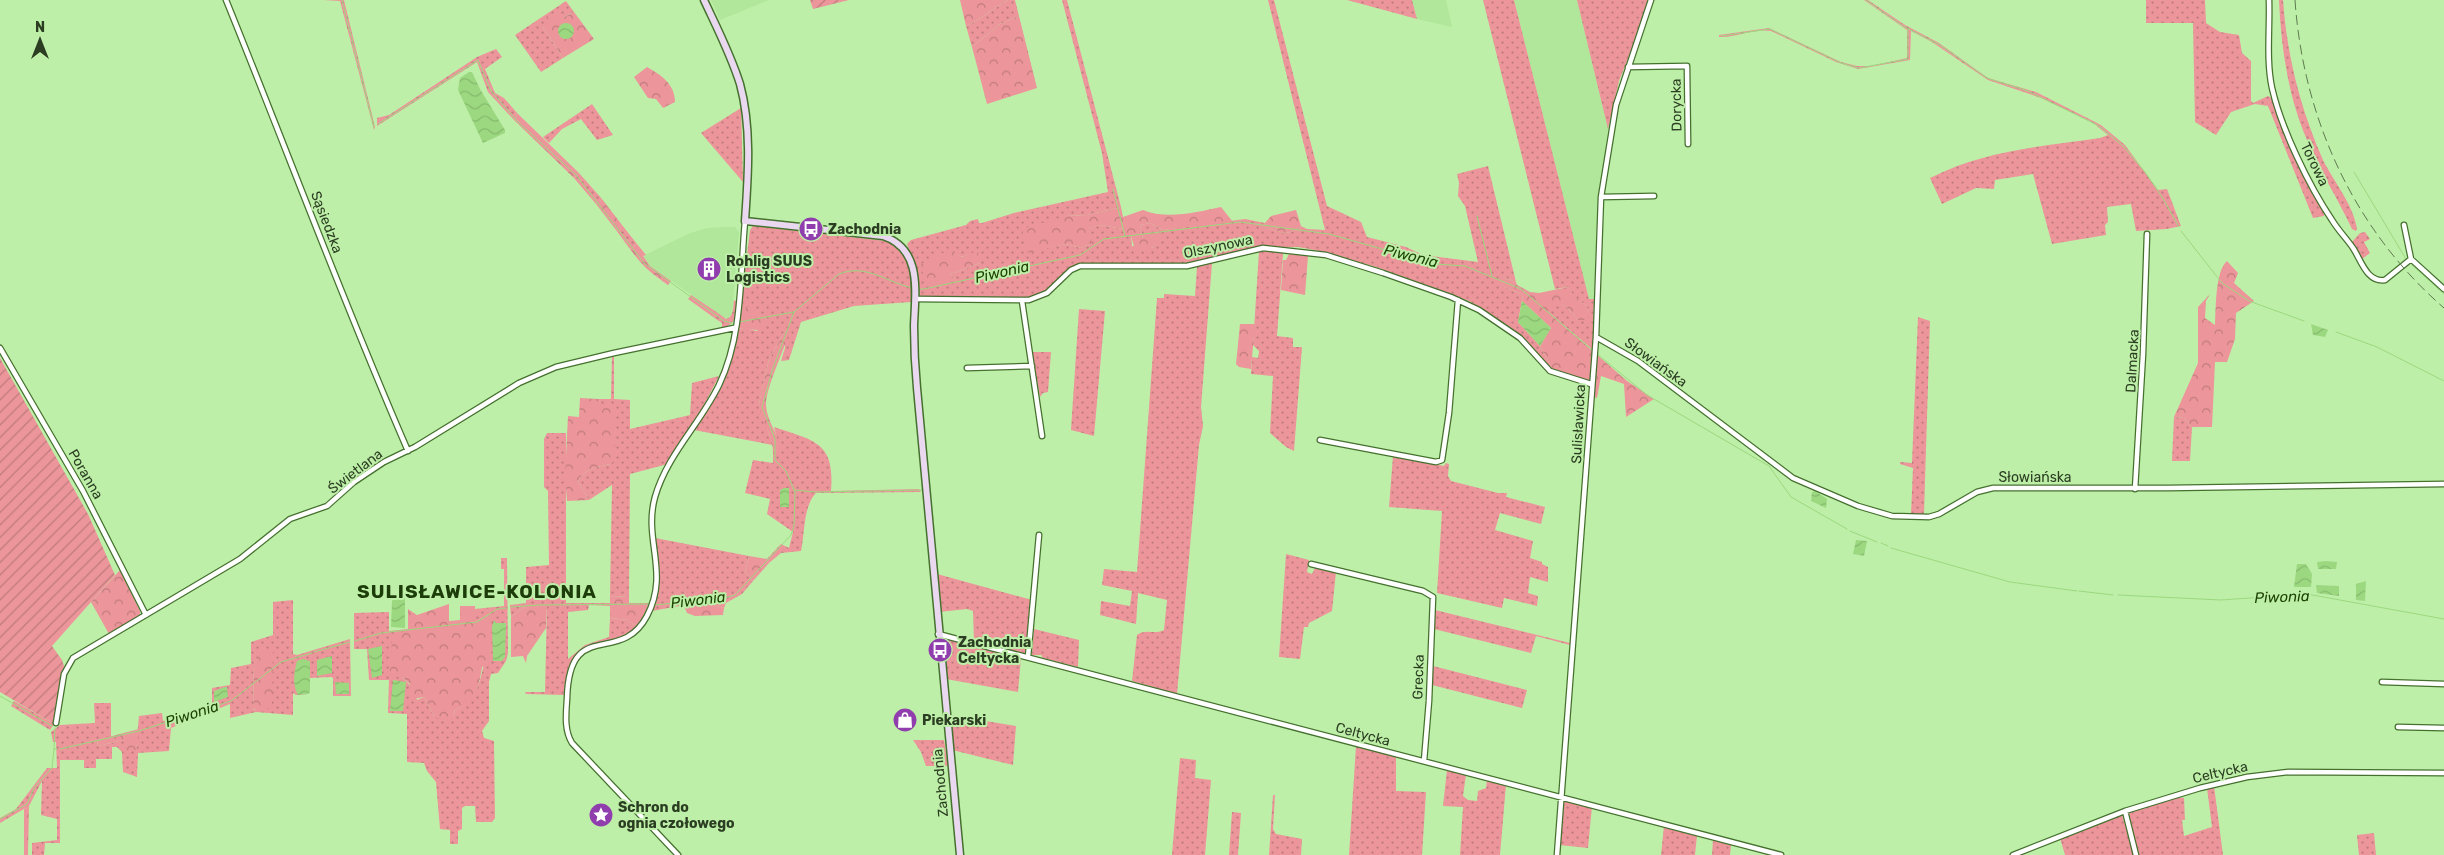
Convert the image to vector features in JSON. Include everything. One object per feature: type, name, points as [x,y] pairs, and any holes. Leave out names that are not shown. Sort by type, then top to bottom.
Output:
[{"type":"street","name":"Sąsiedzka","points":[[226,0],[306,199],[353,323],[408,451]]},
{"type":"street","points":[[678,855],[572,743],[566,726],[568,678],[570,668],[580,654],[590,647],[630,636],[646,617],[655,593],[658,577],[652,522],[656,496],[673,458],[720,383],[728,359],[734,328],[742,274],[746,222],[747,141],[743,98],[730,57],[704,0]]},
{"type":"street","name":"Sulisławicka","points":[[1557,855],[1596,337],[1601,198],[1613,116],[1651,0]]},
{"type":"street","name":"Torowa","points":[[2269,0],[2270,75],[2273,91],[2297,155],[2323,205],[2364,268],[2374,278],[2386,280],[2411,259]]},
{"type":"street","name":"Dorycka","points":[[1628,66],[1687,66],[1688,144]]},
{"type":"street","points":[[1601,198],[1654,196]]},
{"type":"street","name":"Zachodnia","points":[[746,222],[873,235],[891,239],[901,245],[908,256],[916,288],[916,369],[938,634],[960,855]]},
{"type":"street","points":[[2404,225],[2411,259],[2444,289]]},
{"type":"street","name":"Dalmacka","points":[[2135,488],[2145,327],[2147,234]]},
{"type":"street","name":"Olszynowa","points":[[915,299],[1022,301],[1042,296],[1071,270],[1080,266],[1187,266],[1251,250],[1268,248],[1326,255],[1375,270],[1458,300],[1511,330],[1550,371],[1591,384]]},
{"type":"street","points":[[1320,440],[1440,461],[1444,456],[1458,300]]},
{"type":"street","points":[[1022,301],[1042,436]]},
{"type":"street","name":"Świetlana","points":[[56,723],[62,683],[70,661],[240,558],[290,519],[327,506],[377,467],[408,451],[492,398],[547,370],[614,352],[734,328]]},
{"type":"street","name":"Słowiańska","points":[[1596,337],[1624,352],[1652,371],[1793,478],[1876,512],[1930,517],[1946,511],[1977,492],[1988,489],[2444,484]]},
{"type":"street","name":"Poranna","points":[[0,348],[83,490],[146,615]]},
{"type":"street","points":[[967,368],[1032,366]]},
{"type":"street","points":[[1028,657],[1039,535]]},
{"type":"street","name":"Grecka","points":[[1311,564],[1423,590],[1432,595],[1434,603],[1424,761]]},
{"type":"street","name":"Celtycka","points":[[938,634],[1782,855]]},
{"type":"street","points":[[2382,682],[2444,684]]},
{"type":"street","points":[[2398,727],[2444,728]]},
{"type":"street","name":"Celtycka","points":[[2013,855],[2126,811],[2208,785],[2267,774],[2444,772]]},
{"type":"street","points":[[2126,811],[2136,855]]},
{"type":"shaded area","points":[[711,0],[769,0],[720,20]]},
{"type":"shaded area","points":[[1412,0],[1446,0],[1452,27],[1417,19]]},
{"type":"shaded area","points":[[1514,0],[1577,0],[1608,129],[1597,209],[1594,299],[1589,299]]},
{"type":"shaded area","points":[[735,227],[739,232],[732,315],[726,319],[650,266],[643,256],[690,233],[708,228]]},
{"type":"green space","points":[[323,0],[344,0],[375,127],[374,130],[340,1]]},
{"type":"green space","points":[[810,0],[849,0],[813,9]]},
{"type":"green space","points":[[960,0],[1008,0],[966,26]]},
{"type":"green space","points":[[1008,0],[1015,0],[1019,16],[1000,24],[972,47],[966,26]]},
{"type":"green space","points":[[1062,0],[1067,0],[1121,207],[1087,215],[1066,216],[1027,252],[1066,244],[1081,248],[1091,244],[1087,229],[1100,225],[1123,229],[1126,236],[1131,235],[1132,246],[1152,248],[1157,242],[1156,232],[1143,239],[1140,225],[1150,223],[1163,230],[1245,219],[1265,223],[1266,228],[1284,233],[1296,230],[1301,226],[1307,229],[1325,230],[1268,0],[1274,0],[1327,206],[1361,222],[1367,237],[1406,247],[1423,255],[1478,262],[1465,206],[1458,196],[1459,183],[1457,174],[1488,166],[1516,282],[1503,277],[1505,287],[1523,295],[1518,322],[1540,346],[1553,370],[1546,365],[1536,351],[1518,333],[1469,301],[1376,267],[1320,251],[1298,247],[1252,248],[1188,263],[1082,264],[1067,271],[1046,291],[1029,297],[926,298],[920,296],[917,269],[907,244],[911,240],[966,225],[970,221],[978,219],[979,223],[982,223],[1014,213],[1108,192],[1102,153]],"holes":[[[956,254],[960,257],[969,255],[980,263],[951,274],[955,281],[936,255]]]},
{"type":"green space","points":[[1347,0],[1412,0],[1417,19]]},
{"type":"green space","points":[[1483,0],[1514,0],[1589,299],[1594,299],[1593,350],[1546,310],[1556,304],[1566,306],[1578,320],[1588,320],[1587,306],[1574,297],[1568,287],[1555,289]]},
{"type":"green space","points":[[1577,0],[1648,0],[1644,19],[1619,81],[1608,129]]},
{"type":"green space","points":[[1864,0],[1868,0],[1905,25],[1939,43],[1988,78],[2036,92],[2101,125],[2125,145],[2158,190],[2167,189],[2181,226],[2136,231],[2131,204],[2107,207],[2108,222],[2105,225],[2106,235],[2052,244],[2033,174],[1995,180],[1994,189],[1976,188],[1942,204],[1930,178],[1951,169],[1992,155],[2100,138],[2108,135],[2092,122],[2041,98],[1988,80],[1932,42],[1911,31],[1910,60],[1858,69],[1836,62],[1771,31],[1765,30],[1719,37],[1719,35],[1769,28],[1841,62],[1857,66],[1871,66],[1907,58],[1907,30]]},
{"type":"green space","points":[[2146,0],[2205,0],[2206,23],[2220,32],[2239,35],[2242,53],[2251,61],[2251,101],[2253,103],[2268,96],[2273,99],[2324,211],[2324,216],[2313,218],[2268,106],[2255,104],[2231,112],[2216,135],[2195,122],[2193,23],[2146,23]]},
{"type":"green space","points":[[2279,0],[2283,0],[2291,62],[2301,101],[2323,160],[2352,211],[2356,231],[2352,229],[2323,174],[2300,123],[2290,89]]},
{"type":"green space","points":[[566,1],[574,12],[543,27],[563,58],[541,72],[515,35]]},
{"type":"green space","points":[[558,11],[564,17],[574,12],[594,39],[563,58],[543,27],[546,17]]},
{"type":"green space","points":[[1019,16],[1037,88],[987,104],[972,47],[1000,24]]},
{"type":"green space","points":[[496,49],[502,57],[485,69],[495,93],[504,98],[517,113],[515,121],[488,92],[477,62],[377,126],[377,118],[389,115],[477,57]]},
{"type":"green space","points":[[647,67],[670,85],[675,102],[663,108],[656,99],[648,98],[634,77]]},
{"type":"green space","points":[[592,104],[613,135],[597,140],[581,119],[562,129],[549,143],[543,137]]},
{"type":"green space","points":[[741,108],[743,182],[701,133]]},
{"type":"green space","points":[[517,113],[579,173],[574,178],[515,121]]},
{"type":"green space","points":[[579,173],[602,199],[596,204],[574,178]]},
{"type":"green space","points":[[602,199],[622,225],[616,230],[596,204]]},
{"type":"green space","points":[[1121,207],[1123,217],[1143,210],[1172,215],[1221,207],[1233,222],[1163,230],[1150,223],[1140,225],[1143,239],[1162,231],[1160,239],[1155,245],[1141,252],[1135,250],[1131,236],[1124,236],[1123,229],[1100,225],[1088,229],[1092,234],[1091,244],[1081,248],[1066,244],[1027,253],[1022,229],[1066,216],[1087,215]]},
{"type":"green space","points":[[1296,210],[1301,226],[1296,230],[1284,233],[1266,228],[1265,223],[1271,216]]},
{"type":"green space","points":[[622,225],[637,244],[630,249],[616,230]]},
{"type":"green space","points":[[753,226],[886,241],[895,245],[906,257],[911,274],[911,302],[854,306],[801,322],[789,360],[781,361],[785,348],[785,331],[769,359],[759,404],[773,445],[694,430],[715,397],[736,329],[745,328],[757,331],[767,319],[748,308],[740,312],[750,230]]},
{"type":"green space","points":[[2365,232],[2370,239],[2364,242],[2370,253],[2362,259],[2352,242],[2360,233]]},
{"type":"green space","points":[[637,244],[646,255],[643,256],[650,266],[671,281],[668,285],[648,269],[630,249]]},
{"type":"green space","points":[[953,250],[960,257],[978,252],[980,263],[951,274],[955,281],[928,287],[920,265],[936,255]]},
{"type":"green space","points":[[1259,251],[1282,252],[1283,254],[1277,336],[1293,338],[1293,347],[1302,347],[1294,451],[1286,447],[1270,433],[1273,376],[1251,374],[1252,357],[1258,358],[1259,351],[1253,345]]},
{"type":"green space","points":[[1289,254],[1308,256],[1305,295],[1281,290],[1283,260],[1286,260]]},
{"type":"green space","points":[[2227,261],[2238,273],[2234,283],[2254,301],[2236,313],[2235,339],[2227,362],[2215,362],[2212,427],[2192,427],[2184,418],[2174,417],[2198,363],[2198,307],[2210,294],[2206,301],[2205,318],[2215,325],[2218,282],[2223,266]]},
{"type":"green space","points":[[1212,263],[1201,407],[1203,426],[1199,445],[1177,694],[1132,681],[1137,635],[1143,632],[1164,630],[1167,600],[1138,593],[1136,624],[1100,615],[1101,601],[1130,606],[1132,591],[1102,585],[1104,569],[1137,572],[1157,298],[1164,298],[1164,294],[1195,296],[1197,267]]},
{"type":"green space","points":[[1503,277],[1516,282],[1517,285],[1530,292],[1539,293],[1568,287],[1575,297],[1587,306],[1589,320],[1578,320],[1566,306],[1556,305],[1547,311],[1627,381],[1654,399],[1626,417],[1624,384],[1601,376],[1597,398],[1592,396],[1593,382],[1553,370],[1540,346],[1551,328],[1522,301],[1523,295],[1505,287],[1500,282]]},
{"type":"green space","points":[[691,295],[718,313],[713,317],[688,299]]},
{"type":"green space","points":[[734,300],[737,302],[733,322],[727,327],[722,328],[722,323],[713,317],[718,313],[726,319],[729,318],[733,311]]},
{"type":"green space","points":[[748,307],[767,319],[765,329],[736,329],[740,312]]},
{"type":"green space","points":[[1079,309],[1105,311],[1094,436],[1071,430]]},
{"type":"green space","points":[[1918,317],[1930,321],[1924,514],[1911,514],[1913,468],[1900,464],[1900,462],[1912,463]]},
{"type":"green space","points":[[1240,324],[1255,324],[1251,369],[1239,367],[1236,364]]},
{"type":"green space","points":[[785,331],[788,335],[786,343],[766,399],[768,416],[780,447],[780,452],[773,452],[771,439],[759,404],[769,359]]},
{"type":"green space","points":[[1032,352],[1051,352],[1048,392],[1043,393],[1040,397]]},
{"type":"green space","points":[[612,355],[614,357],[614,399],[630,400],[630,429],[690,415],[692,383],[719,376],[703,407],[668,464],[630,474],[629,597],[610,596],[612,485],[589,500],[578,482],[583,474],[596,467],[611,464],[613,404],[598,404],[598,399],[611,399]]},
{"type":"green space","points":[[0,358],[88,514],[115,575],[52,646],[64,666],[54,724],[0,692]]},
{"type":"green space","points":[[580,398],[598,399],[598,404],[614,404],[615,459],[611,464],[592,469],[580,478],[578,482],[589,500],[567,501],[565,476],[568,416],[579,417]]},
{"type":"green space","points":[[2174,417],[2184,418],[2192,427],[2190,461],[2172,461]]},
{"type":"green space","points":[[774,427],[811,440],[825,452],[831,474],[831,491],[919,489],[921,492],[816,493],[809,505],[801,551],[781,553],[769,563],[767,559],[781,544],[789,548],[793,532],[767,514],[770,499],[745,493],[753,460],[773,463],[773,452],[780,452]]},
{"type":"green space","points":[[547,433],[566,433],[566,603],[610,603],[610,606],[589,605],[588,610],[568,612],[568,659],[585,645],[609,637],[610,618],[628,620],[634,625],[624,636],[614,641],[583,650],[575,658],[569,672],[565,695],[526,694],[525,692],[545,692],[547,606],[526,606],[511,617],[510,605],[526,603],[526,567],[549,565],[548,491],[544,487],[544,439]]},
{"type":"green space","points":[[1393,456],[1444,466],[1446,463],[1449,464],[1448,476],[1451,481],[1498,493],[1507,493],[1506,497],[1545,507],[1541,524],[1500,513],[1495,530],[1533,541],[1530,558],[1542,562],[1542,564],[1548,567],[1548,582],[1530,577],[1528,593],[1538,596],[1537,606],[1504,598],[1502,608],[1437,593],[1442,511],[1389,507]]},
{"type":"green space","points":[[655,538],[749,556],[745,572],[753,581],[742,594],[726,603],[724,608],[701,602],[652,611],[660,577]]},
{"type":"green space","points":[[1286,554],[1309,560],[1307,572],[1312,574],[1315,568],[1336,572],[1332,611],[1309,623],[1308,627],[1304,627],[1300,659],[1279,657]]},
{"type":"green space","points":[[749,556],[767,559],[769,563],[753,581],[745,572]]},
{"type":"green space","points":[[501,558],[507,558],[508,653],[506,661],[498,673],[491,674],[489,682],[489,721],[482,731],[484,738],[494,741],[495,818],[492,822],[476,822],[475,806],[465,806],[462,808],[462,829],[458,831],[458,844],[450,844],[450,830],[440,829],[436,782],[427,771],[424,763],[407,762],[407,714],[388,713],[389,680],[369,680],[367,649],[354,649],[354,613],[389,612],[389,631],[408,629],[402,677],[410,685],[417,700],[424,697],[434,716],[453,717],[455,710],[466,704],[474,695],[483,670],[488,615],[475,622],[475,609],[504,606],[504,569],[501,569]]},
{"type":"green space","points":[[120,570],[140,611],[140,616],[109,634],[91,602]]},
{"type":"green space","points":[[937,574],[1032,600],[1027,654],[974,641],[973,611],[967,609],[939,612]]},
{"type":"green space","points":[[610,596],[629,597],[629,603],[649,603],[641,621],[627,635],[626,632],[634,625],[628,620],[610,618]]},
{"type":"green space","points":[[702,598],[712,598],[713,605],[724,608],[723,615],[695,616],[687,613],[684,606],[701,602]]},
{"type":"green space","points":[[293,600],[293,654],[297,655],[350,639],[351,696],[333,696],[333,678],[331,677],[310,678],[308,694],[296,695],[293,693],[293,715],[256,712],[230,718],[230,704],[171,728],[169,751],[138,753],[137,777],[123,772],[122,752],[117,747],[112,747],[112,759],[96,759],[96,768],[84,768],[84,760],[60,760],[60,843],[45,843],[44,855],[32,855],[32,843],[57,840],[57,819],[41,815],[42,781],[29,806],[0,823],[0,818],[16,809],[47,768],[57,768],[56,742],[53,742],[51,732],[60,725],[95,723],[94,703],[111,703],[111,737],[97,740],[98,746],[123,740],[136,749],[139,716],[162,713],[163,721],[212,705],[212,688],[230,685],[231,668],[251,664],[251,642],[273,635],[273,602]],"holes":[[[272,651],[272,688],[255,710],[253,709],[254,663]]]},
{"type":"green space","points":[[449,604],[449,621],[460,620],[460,606],[475,606],[475,622],[489,615],[489,663],[482,667],[472,699],[455,710],[453,717],[446,723],[434,716],[424,697],[409,700],[410,684],[402,677],[394,677],[390,672],[392,637],[408,629],[408,609],[417,615]]},
{"type":"green space","points":[[547,605],[546,628],[527,656],[526,663],[523,656],[511,657],[511,617],[526,606]]},
{"type":"green space","points":[[1435,610],[1570,643],[1570,645],[1536,636],[1531,653],[1434,629]]},
{"type":"green space","points":[[1034,629],[1079,640],[1078,667],[1043,658],[1041,655],[1032,655]]},
{"type":"green space","points":[[945,638],[1021,658],[1018,692],[946,679],[942,640]]},
{"type":"green space","points":[[261,650],[273,651],[272,707],[261,710],[253,709],[254,663],[259,659]]},
{"type":"green space","points":[[1433,666],[1527,690],[1522,708],[1432,685]]},
{"type":"green space","points":[[14,701],[54,724],[50,730],[11,706]]},
{"type":"green space","points":[[949,715],[1016,726],[1013,765],[952,750]]},
{"type":"green space","points":[[139,729],[136,750],[127,751],[123,740],[98,746],[97,740]]},
{"type":"green space","points":[[913,740],[944,740],[948,766],[926,766],[921,752]]},
{"type":"green space","points":[[1356,746],[1396,756],[1396,791],[1426,792],[1422,855],[1349,855]]},
{"type":"green space","points":[[1180,758],[1196,760],[1195,778],[1211,780],[1205,855],[1172,855]]},
{"type":"green space","points":[[1447,770],[1466,775],[1463,796],[1468,800],[1477,801],[1478,791],[1486,788],[1487,780],[1506,785],[1500,855],[1460,855],[1463,807],[1443,806]]},
{"type":"green space","points":[[2214,786],[2223,855],[2138,855],[2128,815],[2130,812],[2176,797],[2184,798],[2185,820],[2182,820],[2184,836],[2212,827],[2207,788]]},
{"type":"green space","points":[[1273,795],[1275,795],[1273,829],[1276,834],[1302,839],[1301,855],[1269,855]]},
{"type":"green space","points":[[1564,800],[1592,806],[1588,848],[1559,845]]},
{"type":"green space","points":[[29,806],[28,855],[24,855],[24,809]]},
{"type":"green space","points":[[1232,812],[1241,813],[1238,855],[1229,855]]},
{"type":"green space","points":[[2122,815],[2135,855],[2065,855],[2060,838]]},
{"type":"green space","points":[[1664,826],[1697,835],[1695,855],[1661,855]]},
{"type":"green space","points":[[2374,833],[2376,855],[2359,855],[2357,835]]},
{"type":"green space","points":[[1713,840],[1731,845],[1730,855],[1712,855]]},
{"type":"water","points":[[566,23],[574,31],[566,39],[558,31]]},
{"type":"water","points":[[472,72],[505,130],[505,133],[483,143],[458,90],[460,78]]},
{"type":"water","points":[[1522,301],[1551,328],[1540,346],[1518,322]]},
{"type":"water","points":[[2311,324],[2328,330],[2325,337],[2313,335]]},
{"type":"water","points":[[789,488],[789,507],[780,507],[780,490]]},
{"type":"water","points":[[1815,491],[1827,499],[1826,508],[1811,501],[1812,492]]},
{"type":"water","points":[[1856,540],[1867,541],[1864,556],[1853,554]]},
{"type":"water","points":[[2317,562],[2337,562],[2336,569],[2318,569]]},
{"type":"water","points":[[2297,564],[2306,564],[2312,574],[2311,587],[2294,587]]},
{"type":"water","points":[[2366,581],[2365,601],[2356,600],[2356,584]]},
{"type":"water","points":[[2316,585],[2339,586],[2339,596],[2317,593]]},
{"type":"water","points":[[394,597],[405,598],[405,628],[391,627],[392,601]]},
{"type":"water","points":[[494,620],[496,623],[506,623],[505,657],[502,661],[493,661],[492,627]]},
{"type":"water","points":[[382,646],[382,675],[372,678],[368,649]]},
{"type":"water","points":[[332,656],[332,673],[317,676],[317,660]]},
{"type":"water","points":[[303,659],[310,661],[310,692],[298,695],[294,683],[294,674],[297,661]]},
{"type":"water","points":[[393,680],[406,682],[403,711],[390,711]]},
{"type":"water","points":[[335,682],[349,683],[349,694],[336,694]]},
{"type":"water","points":[[227,687],[228,697],[214,702],[214,691]]},
{"type":"waterway","points":[[342,0],[374,127]]},
{"type":"waterway","points":[[1866,0],[1903,26],[1940,45],[1987,78],[2028,91],[2099,126],[2123,146],[2145,172],[2179,227]]},
{"type":"waterway","points":[[1721,36],[1770,29],[1841,63],[1859,68],[1908,59],[1908,29]]},
{"type":"waterway","points":[[378,124],[478,60],[491,91],[518,122],[576,175],[644,263],[724,321],[732,323]]},
{"type":"waterway","points":[[2354,172],[2406,259]]},
{"type":"waterway","points":[[1113,189],[1125,236]]},
{"type":"waterway","points":[[1477,216],[1492,276]]},
{"type":"waterway","name":"Piwonia","points":[[917,289],[1080,255],[1104,239],[1240,222],[1329,234],[1435,264],[1465,266],[1521,289],[1592,350]]},
{"type":"waterway","points":[[2181,231],[2222,283],[2249,301],[2304,321]]},
{"type":"waterway","points":[[2412,265],[2444,294]]},
{"type":"waterway","name":"Piwonia","points":[[654,605],[721,599],[735,595],[791,535],[794,526],[795,492],[786,471],[775,460],[775,439],[762,407],[772,371],[794,312],[839,274],[849,271],[868,272],[913,288]]},
{"type":"waterway","points":[[739,322],[794,312]]},
{"type":"waterway","points":[[2336,332],[2377,347],[2444,381]]},
{"type":"waterway","name":"Piwonia","points":[[1597,354],[1647,395],[1769,466],[1791,497],[1847,529]]},
{"type":"waterway","points":[[794,490],[815,492],[922,490]]},
{"type":"waterway","name":"Piwonia","points":[[1850,531],[1877,542]]},
{"type":"waterway","name":"Piwonia","points":[[1881,543],[1888,546]]},
{"type":"waterway","name":"Piwonia","points":[[1891,548],[2010,582],[2077,591]]},
{"type":"waterway","name":"Piwonia","points":[[2079,591],[2113,595]]},
{"type":"waterway","name":"Piwonia","points":[[2118,595],[2221,600],[2307,594],[2444,619]]},
{"type":"waterway","name":"Piwonia","points":[[511,607],[649,604]]},
{"type":"waterway","name":"Piwonia","points":[[355,641],[381,633],[477,622],[497,609],[506,608]]},
{"type":"waterway","name":"Piwonia","points":[[314,652],[350,642]]},
{"type":"waterway","name":"Piwonia","points":[[60,749],[139,731],[231,701],[281,662],[312,653]]},
{"type":"waterway","name":"Piwonia","points":[[0,696],[52,726]]},
{"type":"waterway","name":"Piwonia","points":[[55,728],[54,749],[57,749]]},
{"type":"waterway","points":[[0,819],[27,804],[34,788],[52,768],[54,749]]},
{"type":"railway","points":[[2295,0],[2300,44],[2309,87],[2322,129],[2339,169],[2359,207],[2384,244],[2412,277],[2444,308]]},
{"type":"place","name":"Zachodnia","points":[[811,229]]},
{"type":"place","name":"Rohlig SUUS Logistics","points":[[709,269]]},
{"type":"place","name":"Zachodnia Celtycka","points":[[940,650]]},
{"type":"place","name":"Piekarski","points":[[905,720]]},
{"type":"place","name":"Schron do ognia czołowego","points":[[601,815]]},
{"type":"district","name":"SULISŁAWICE-KOLONIA","points":[[477,591]]}]
